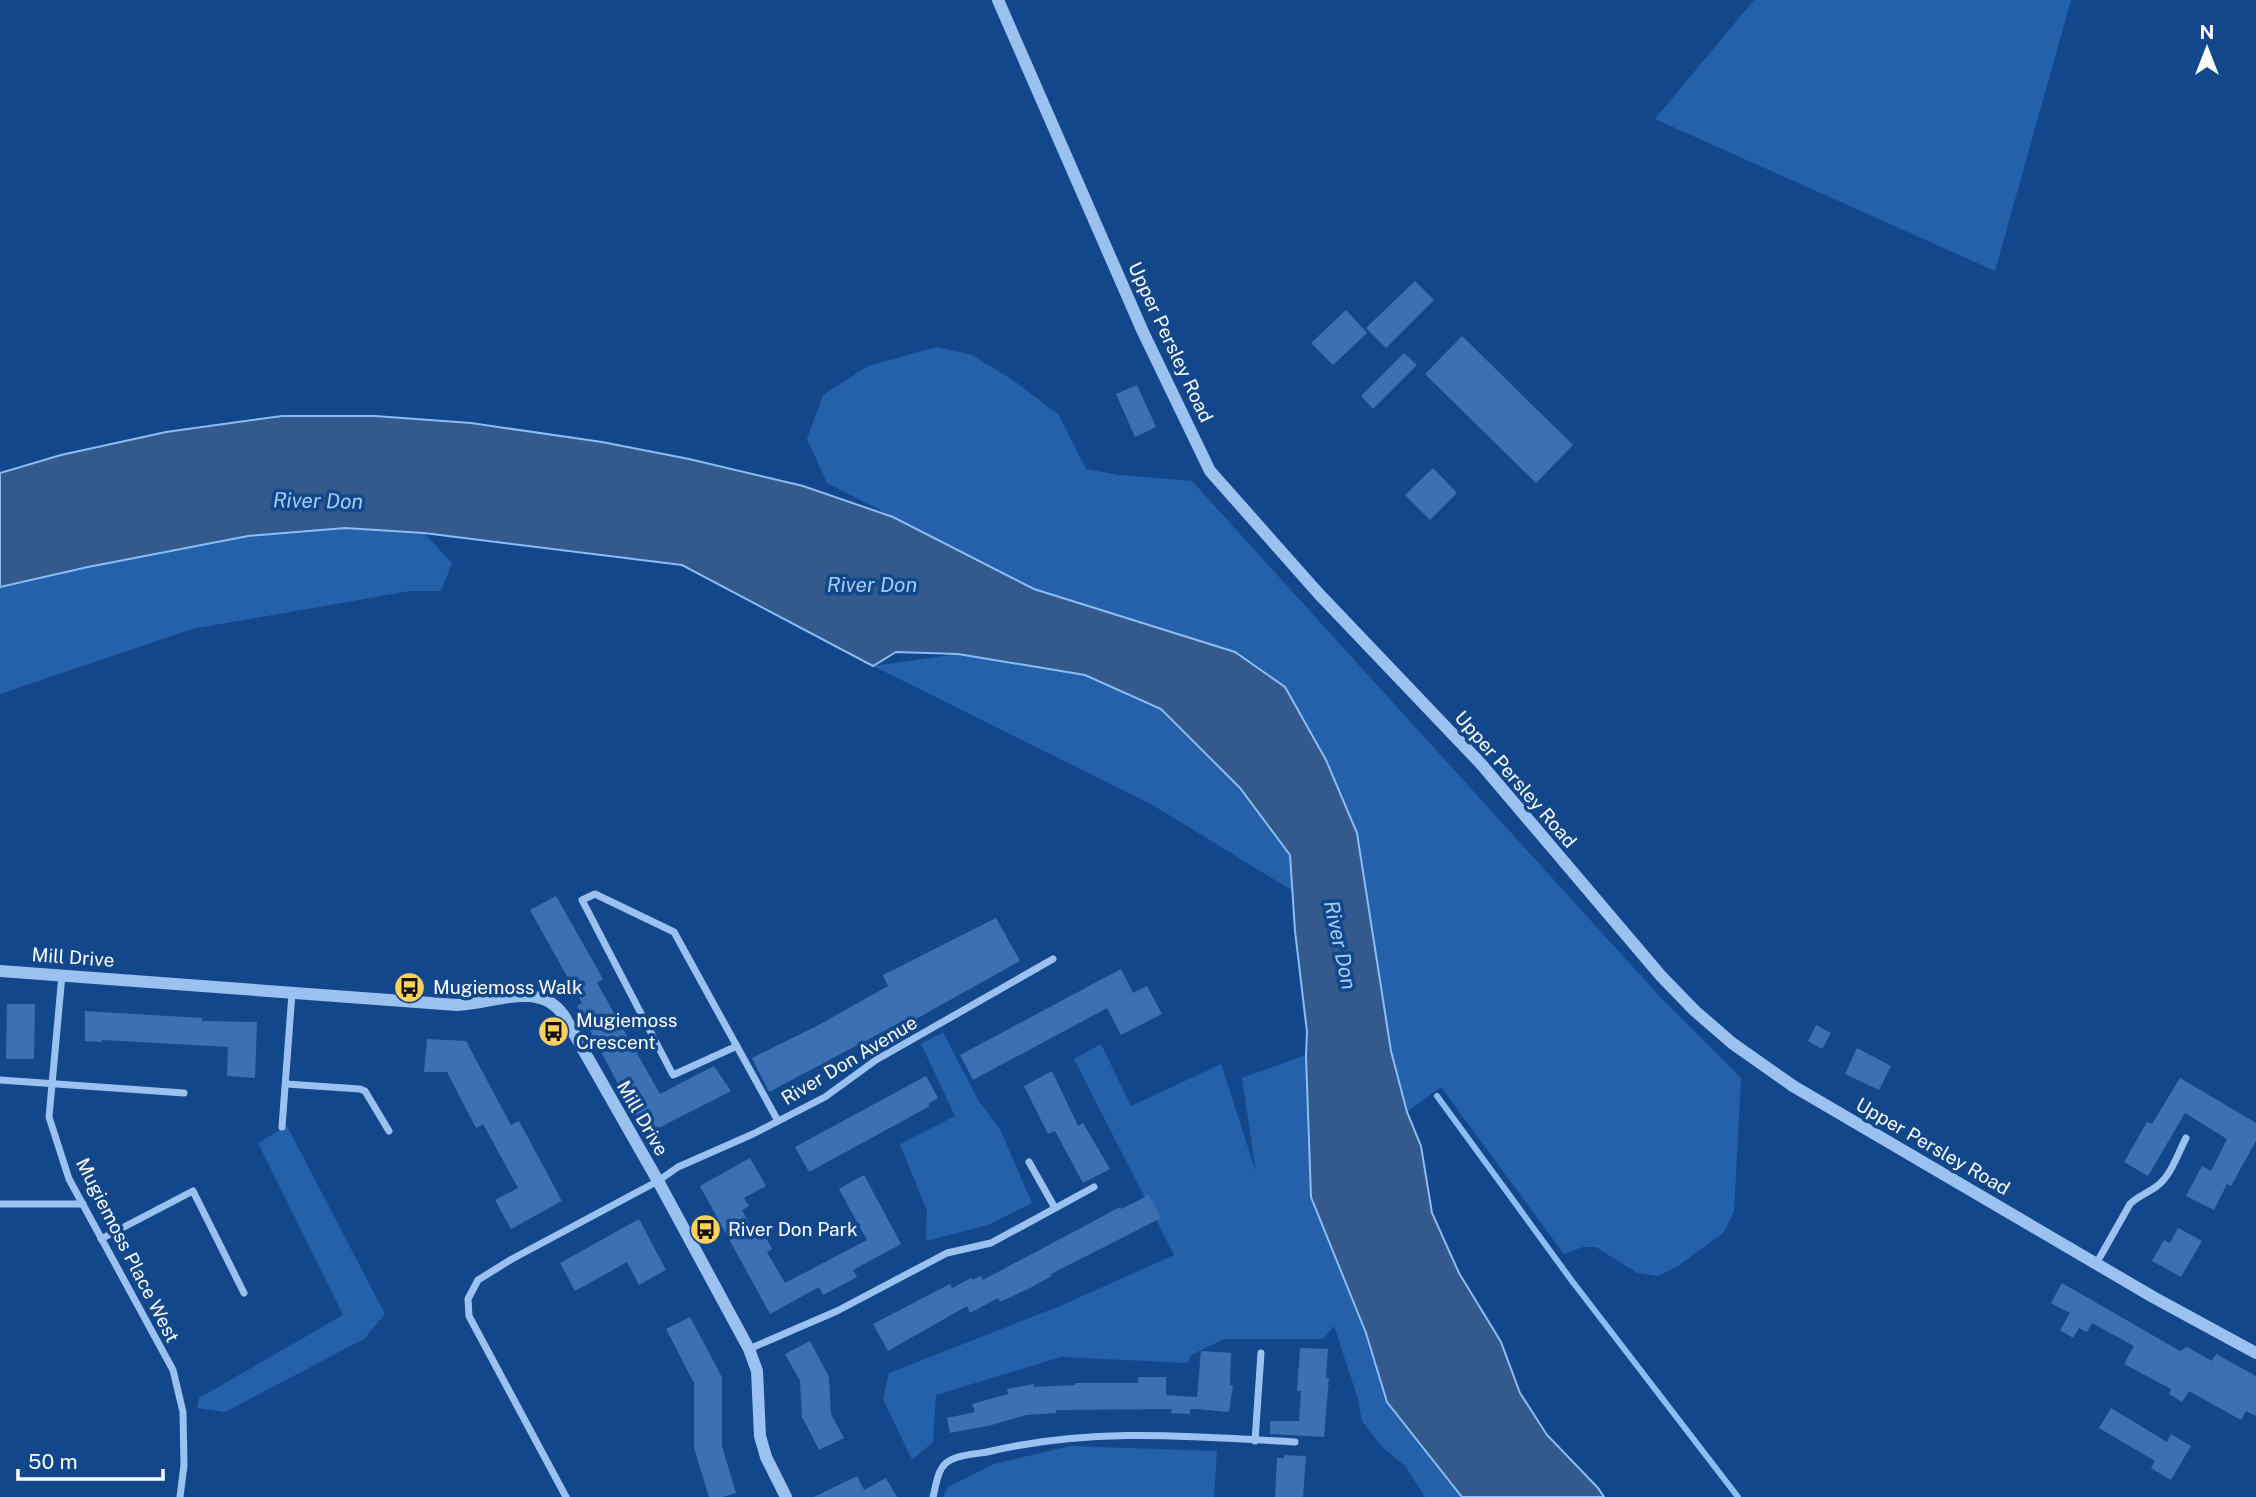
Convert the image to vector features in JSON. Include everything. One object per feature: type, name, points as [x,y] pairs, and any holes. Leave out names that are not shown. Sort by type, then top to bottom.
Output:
[{"type":"street","name":"Upper Persley Road","points":[[998,0],[1143,332],[1210,471],[1319,594],[1482,765],[1661,976],[1695,1011],[1732,1042],[1793,1086],[2168,1306],[2256,1353]]},
{"type":"street","points":[[737,1046],[673,1075],[582,900],[595,894],[674,932],[737,1046],[778,1121]]},
{"type":"street","name":"River Don Avenue","points":[[658,1181],[678,1167],[825,1097],[876,1060],[1053,959]]},
{"type":"street","name":"Mill Drive","points":[[0,971],[457,1005],[530,995],[547,998],[564,1016],[749,1349],[757,1371],[760,1436],[766,1457],[786,1497]]},
{"type":"street","name":"Mugiemoss Place West","points":[[62,975],[49,1117],[69,1179],[173,1370],[183,1412],[184,1465],[180,1497]]},
{"type":"street","points":[[282,1127],[292,993]]},
{"type":"street","points":[[0,1080],[184,1093]]},
{"type":"street","points":[[286,1084],[365,1091],[389,1131]]},
{"type":"street","points":[[2096,1264],[2130,1205],[2165,1177],[2186,1138]]},
{"type":"street","points":[[1029,1162],[1055,1208]]},
{"type":"street","points":[[566,1497],[468,1316],[470,1292],[478,1280],[512,1259],[658,1181]]},
{"type":"street","points":[[749,1349],[837,1311],[947,1253],[991,1243],[1094,1187]]},
{"type":"street","points":[[102,1239],[192,1191],[244,1293]]},
{"type":"street","points":[[0,1205],[83,1205]]},
{"type":"street","points":[[1255,1441],[1261,1353]]},
{"type":"street","points":[[933,1497],[940,1469],[949,1461],[1013,1446],[1082,1436],[1169,1435],[1295,1442]]},
{"type":"shaded area","points":[[1754,0],[2071,0],[1995,271],[1655,119]]},
{"type":"shaded area","points":[[937,347],[972,355],[1013,380],[1059,415],[1086,469],[1119,475],[1192,481],[1661,998],[1741,1078],[1734,1212],[1723,1233],[1678,1266],[1658,1276],[1637,1273],[1596,1247],[1583,1247],[1564,1254],[1441,1087],[1407,1112],[1391,1051],[1357,833],[1326,760],[1285,687],[1235,652],[1034,589],[827,483],[807,439],[823,395],[868,366]]},
{"type":"shaded area","points":[[345,528],[424,533],[452,563],[441,591],[410,591],[192,629],[0,694],[0,587],[248,536]]},
{"type":"shaded area","points":[[958,654],[1085,675],[1160,709],[1245,793],[1290,855],[1293,891],[1151,804],[873,666]]},
{"type":"shaded area","points":[[943,1032],[978,1100],[1000,1129],[1032,1203],[988,1225],[926,1241],[927,1211],[900,1144],[955,1116],[921,1044]]},
{"type":"shaded area","points":[[1101,1044],[1131,1106],[1221,1064],[1256,1172],[1242,1078],[1306,1055],[1311,1197],[1366,1333],[1387,1402],[1462,1497],[1425,1497],[1405,1466],[1380,1445],[1362,1421],[1358,1399],[1334,1326],[1323,1339],[1224,1339],[1191,1355],[1188,1363],[1061,1357],[936,1395],[933,1442],[912,1460],[883,1399],[889,1373],[1060,1306],[1174,1255],[1074,1059]]},
{"type":"shaded area","points":[[287,1126],[385,1314],[364,1339],[225,1412],[197,1408],[199,1398],[343,1315],[258,1143]]},
{"type":"shaded area","points":[[1071,1446],[1217,1451],[1214,1497],[943,1497],[948,1487],[994,1464]]},
{"type":"water","name":"River Don","points":[[282,416],[375,416],[471,423],[602,442],[803,486],[893,517],[1034,589],[1235,652],[1285,687],[1326,760],[1357,833],[1391,1051],[1407,1112],[1421,1146],[1432,1213],[1459,1273],[1501,1342],[1520,1393],[1547,1435],[1604,1497],[1462,1497],[1387,1402],[1366,1333],[1311,1197],[1307,1032],[1295,931],[1290,855],[1240,788],[1161,709],[1085,675],[958,654],[896,652],[873,666],[682,565],[424,533],[345,528],[248,536],[0,587],[0,473],[61,455],[166,432]]},
{"type":"building","points":[[1415,281],[1434,300],[1386,348],[1366,328]]},
{"type":"building","points":[[1346,310],[1367,333],[1333,365],[1311,343]]},
{"type":"building","points":[[1462,336],[1573,445],[1536,483],[1425,374]]},
{"type":"building","points":[[1404,353],[1417,365],[1373,409],[1361,396]]},
{"type":"building","points":[[1137,385],[1156,427],[1135,437],[1116,394]]},
{"type":"building","points":[[1433,468],[1457,493],[1430,520],[1405,495]]},
{"type":"building","points":[[556,896],[603,979],[597,983],[660,1094],[714,1066],[731,1091],[645,1135],[577,1006],[582,1003],[530,910]]},
{"type":"building","points":[[996,918],[1020,961],[907,1024],[905,1020],[769,1092],[752,1058],[888,986],[883,975]]},
{"type":"building","points":[[1121,969],[1133,993],[1147,986],[1162,1014],[1121,1035],[1107,1008],[973,1080],[960,1055]]},
{"type":"building","points":[[7,1004],[35,1004],[34,1059],[6,1059]]},
{"type":"building","points":[[85,1011],[202,1018],[202,1021],[257,1022],[255,1078],[227,1076],[228,1047],[85,1041]]},
{"type":"building","points":[[1816,1025],[1831,1033],[1822,1049],[1808,1041]]},
{"type":"building","points":[[427,1039],[466,1041],[511,1125],[519,1121],[562,1201],[511,1229],[495,1200],[518,1188],[483,1124],[476,1128],[447,1072],[424,1072]]},
{"type":"building","points":[[1857,1048],[1891,1066],[1879,1090],[1845,1074]]},
{"type":"building","points":[[1052,1071],[1078,1126],[1083,1123],[1110,1169],[1083,1183],[1055,1131],[1048,1134],[1024,1086]]},
{"type":"building","points":[[926,1076],[938,1098],[928,1104],[930,1106],[809,1172],[795,1147]]},
{"type":"building","points":[[2180,1078],[2256,1123],[2256,1141],[2231,1186],[2227,1184],[2214,1210],[2186,1196],[2202,1166],[2211,1171],[2227,1139],[2185,1113],[2148,1176],[2124,1162],[2147,1122],[2152,1124]]},
{"type":"building","points":[[750,1158],[766,1186],[744,1198],[749,1206],[742,1210],[755,1234],[762,1231],[772,1249],[767,1252],[785,1283],[867,1240],[839,1189],[864,1175],[901,1244],[853,1270],[857,1277],[844,1284],[823,1295],[819,1287],[770,1314],[700,1186]]},
{"type":"building","points":[[1149,1195],[1161,1218],[1051,1274],[1052,1276],[1028,1289],[1000,1302],[998,1298],[970,1313],[967,1306],[888,1351],[873,1324],[950,1284],[952,1288],[981,1276],[983,1280],[1120,1207],[1121,1209]]},
{"type":"building","points":[[639,1219],[666,1270],[639,1285],[627,1262],[575,1291],[560,1263]]},
{"type":"building","points":[[2178,1228],[2202,1241],[2181,1277],[2152,1261],[2164,1240],[2170,1243]]},
{"type":"building","points":[[2062,1283],[2180,1351],[2187,1347],[2212,1361],[2216,1354],[2256,1376],[2256,1416],[2246,1411],[2241,1420],[2189,1391],[2182,1402],[2169,1394],[2171,1389],[2124,1364],[2134,1346],[2092,1323],[2087,1332],[2079,1328],[2073,1338],[2060,1330],[2070,1313],[2051,1303]]},
{"type":"building","points":[[690,1317],[722,1377],[722,1446],[736,1493],[722,1497],[709,1497],[694,1448],[694,1383],[666,1329]]},
{"type":"building","points":[[810,1341],[829,1377],[831,1414],[844,1438],[819,1450],[802,1417],[800,1381],[785,1354]]},
{"type":"building","points":[[1300,1348],[1328,1349],[1326,1378],[1329,1378],[1324,1437],[1270,1434],[1270,1421],[1299,1421],[1301,1391],[1297,1391]]},
{"type":"building","points":[[1201,1351],[1231,1353],[1230,1385],[1233,1385],[1229,1412],[1196,1409],[1190,1409],[1190,1414],[1171,1413],[1172,1409],[1056,1410],[1056,1413],[1026,1415],[950,1433],[947,1418],[975,1412],[972,1404],[1008,1394],[1007,1389],[1034,1384],[1034,1387],[1075,1383],[1138,1383],[1138,1377],[1166,1377],[1166,1395],[1197,1397]]},
{"type":"building","points":[[2111,1408],[2167,1442],[2171,1434],[2191,1446],[2171,1480],[2151,1468],[2155,1461],[2099,1428]]},
{"type":"building","points":[[1284,1455],[1306,1456],[1303,1497],[1275,1497],[1277,1458],[1284,1458]]},
{"type":"building","points":[[857,1476],[864,1490],[886,1478],[897,1497],[814,1497]]},
{"type":"waterway","points":[[1437,1096],[1572,1281],[1738,1497]]},
{"type":"place","name":"Mugiemoss Walk","points":[[410,987]]},
{"type":"place","name":"Mugiemoss Crescent","points":[[553,1031]]},
{"type":"place","name":"River Don Park","points":[[705,1229]]}]
